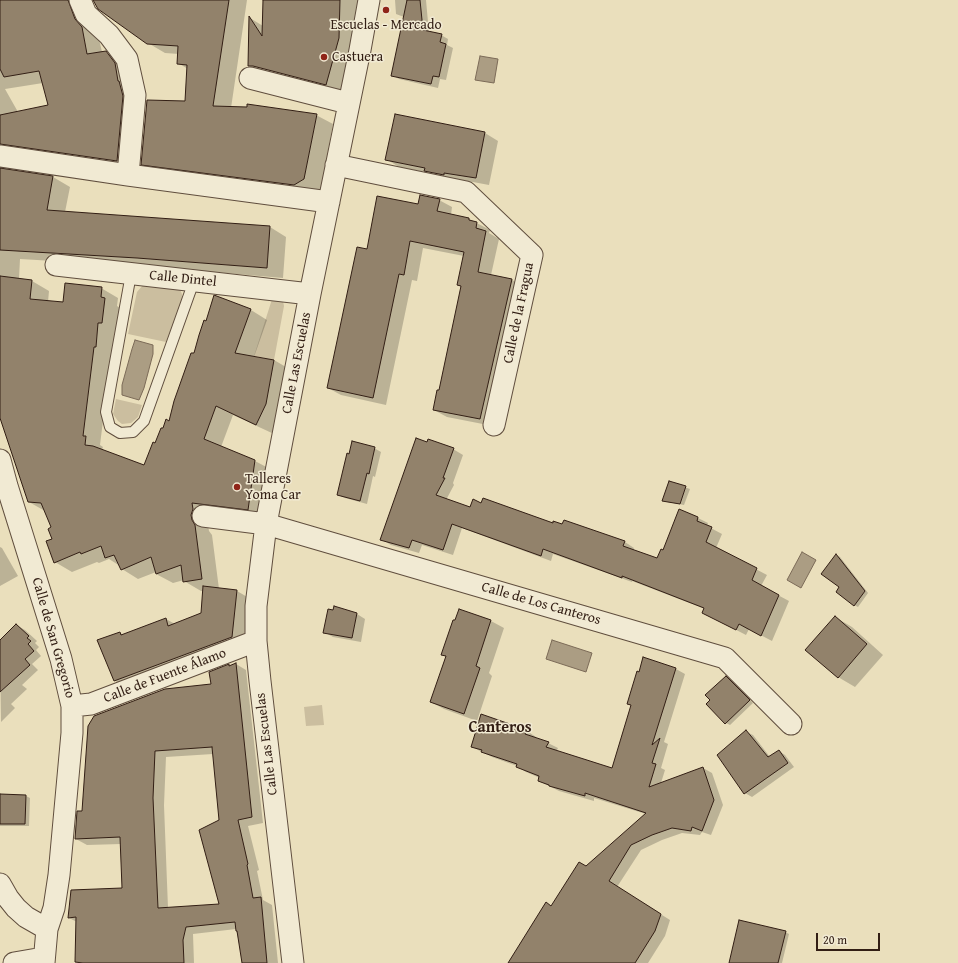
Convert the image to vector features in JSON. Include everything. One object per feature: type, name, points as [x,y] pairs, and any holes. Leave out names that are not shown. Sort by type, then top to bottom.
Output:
[{"type":"street","points":[[80,0],[86,14],[109,35],[127,59],[135,95],[128,175]]},
{"type":"street","name":"Calle Las Escuelas","points":[[293,963],[260,681],[256,642],[256,606],[266,524],[369,0]]},
{"type":"street","points":[[250,78],[348,103]]},
{"type":"street","points":[[0,156],[330,202]]},
{"type":"street","name":"Calle de la Fragua","points":[[336,165],[466,192],[532,255],[494,426]]},
{"type":"street","name":"Calle Dintel","points":[[56,265],[310,294]]},
{"type":"street","name":"Calle de San Gregorio","points":[[0,460],[3,487],[61,659],[72,706],[72,733],[59,875],[54,908],[46,929],[44,960]]},
{"type":"street","points":[[204,516],[266,524]]},
{"type":"street","name":"Calle de Los Canteros","points":[[266,524],[725,658],[791,724]]},
{"type":"street","name":"Calle de Fuente Álamo","points":[[72,706],[91,704],[256,642]]},
{"type":"street","points":[[0,884],[16,908],[30,920],[46,929]]},
{"type":"street","points":[[14,963],[44,960]]},
{"type":"lane","points":[[131,274],[106,412],[110,427],[120,433],[133,432],[144,421],[194,281]]},
{"type":"shaded area","points":[[480,56],[498,59],[494,83],[475,80]]},
{"type":"shaded area","points":[[143,285],[179,287],[182,294],[182,301],[166,342],[128,334],[137,292]]},
{"type":"shaded area","points":[[273,296],[283,301],[284,306],[274,360],[254,356]]},
{"type":"shaded area","points":[[135,340],[153,345],[153,354],[144,388],[139,400],[122,395],[122,385]]},
{"type":"shaded area","points":[[116,399],[142,405],[138,417],[131,423],[122,424],[118,421],[113,414]]},
{"type":"shaded area","points":[[802,552],[816,560],[801,588],[787,580]]},
{"type":"shaded area","points":[[552,640],[592,653],[586,672],[546,659]]},
{"type":"shaded area","points":[[322,705],[324,725],[306,726],[304,707]]},
{"type":"building","points":[[0,0],[68,0],[75,19],[82,27],[87,54],[106,51],[115,63],[118,81],[123,96],[117,161],[0,144],[0,115],[48,105],[39,71],[4,77],[0,69]]},
{"type":"building","points":[[93,0],[229,0],[213,106],[247,107],[247,104],[317,114],[304,179],[294,185],[141,165],[147,100],[185,101],[187,65],[177,64],[178,46],[147,44],[98,9]]},
{"type":"building","points":[[263,0],[340,0],[339,38],[326,85],[248,66],[249,16],[262,36]]},
{"type":"building","points":[[407,0],[420,0],[423,30],[442,34],[440,42],[446,44],[439,77],[433,76],[431,84],[391,76]]},
{"type":"building","points":[[395,114],[485,132],[476,178],[444,173],[444,175],[424,171],[425,168],[385,160]]},
{"type":"building","points":[[0,168],[53,176],[47,210],[270,226],[267,268],[137,258],[0,250]]},
{"type":"building","points":[[420,195],[440,199],[437,211],[469,218],[469,220],[477,222],[476,228],[486,231],[478,272],[512,279],[480,419],[433,410],[437,390],[439,390],[461,286],[457,285],[464,252],[410,241],[404,275],[399,274],[373,398],[327,388],[357,247],[367,249],[377,196],[418,204]]},
{"type":"building","points":[[0,276],[32,280],[30,299],[63,302],[65,283],[102,287],[101,297],[105,298],[102,323],[98,323],[96,347],[94,347],[83,436],[86,436],[85,445],[93,446],[144,465],[153,442],[155,443],[166,419],[169,421],[174,401],[191,353],[194,353],[204,320],[206,321],[214,295],[251,309],[235,353],[274,360],[266,404],[256,425],[216,406],[204,439],[255,460],[248,510],[192,503],[193,509],[191,515],[195,525],[202,579],[183,582],[181,565],[156,574],[151,557],[121,570],[114,555],[105,558],[101,546],[81,554],[80,552],[54,563],[46,541],[52,539],[48,529],[51,527],[41,503],[28,502],[0,418]]},
{"type":"building","points":[[416,438],[427,442],[428,439],[454,448],[443,478],[445,478],[436,495],[470,507],[473,499],[481,503],[483,498],[553,523],[553,521],[562,524],[564,520],[625,541],[623,546],[657,558],[661,549],[663,550],[679,509],[698,517],[697,521],[712,527],[706,542],[757,568],[752,580],[779,595],[761,636],[739,624],[736,630],[702,613],[704,608],[622,576],[622,578],[543,549],[541,556],[452,524],[443,550],[412,540],[409,548],[380,540]]},
{"type":"building","points":[[352,441],[375,447],[369,474],[367,473],[360,501],[337,495],[347,453],[349,454]]},
{"type":"building","points":[[669,481],[686,486],[680,504],[662,501]]},
{"type":"building","points":[[836,554],[865,591],[854,606],[836,592],[839,587],[821,574]]},
{"type":"building","points":[[203,586],[237,590],[232,637],[114,681],[97,640],[120,632],[121,635],[166,618],[168,626],[201,613]]},
{"type":"building","points":[[334,606],[357,613],[352,638],[323,633],[328,609],[333,610]]},
{"type":"building","points":[[459,609],[491,620],[476,666],[480,668],[464,714],[430,702],[446,656],[441,655],[453,620],[455,620]]},
{"type":"building","points":[[835,616],[867,644],[838,678],[805,650]]},
{"type":"building","points":[[16,624],[29,636],[27,638],[31,641],[28,644],[34,651],[25,659],[30,665],[0,692],[0,640]]},
{"type":"building","points":[[643,657],[676,668],[652,745],[660,738],[652,763],[656,764],[649,787],[703,767],[714,800],[702,831],[692,827],[691,831],[672,828],[631,845],[609,881],[661,914],[655,931],[635,963],[508,963],[546,902],[551,906],[579,862],[586,866],[646,813],[585,793],[585,796],[549,786],[538,781],[539,776],[516,767],[517,764],[481,752],[482,750],[471,747],[481,714],[527,730],[525,734],[549,742],[546,747],[612,768],[631,705],[627,704]]},
{"type":"building","points":[[236,663],[252,817],[238,820],[248,864],[253,898],[261,897],[267,963],[242,963],[235,922],[186,927],[183,940],[184,963],[75,962],[76,917],[68,918],[71,890],[122,888],[120,837],[75,839],[77,811],[82,811],[88,726],[94,716],[165,689],[211,684],[209,672],[229,664],[229,666]],"holes":[[[212,747],[219,820],[199,830],[219,904],[158,908],[153,798],[155,751]]]},
{"type":"building","points":[[726,676],[750,700],[725,724],[706,704],[710,700],[705,695]]},
{"type":"building","points":[[746,730],[768,757],[779,750],[788,763],[744,794],[717,755]]},
{"type":"building","points":[[0,794],[26,795],[25,824],[0,824]]},
{"type":"building","points":[[739,920],[786,931],[778,963],[729,963]]},
{"type":"place","name":"Escuelas - Mercado","points":[[386,10]]},
{"type":"place","name":"Castuera","points":[[324,57]]},
{"type":"place","name":"Talleres Yoma Car","points":[[237,487]]},
{"type":"district","name":"Canteros","points":[[500,728]]}]
